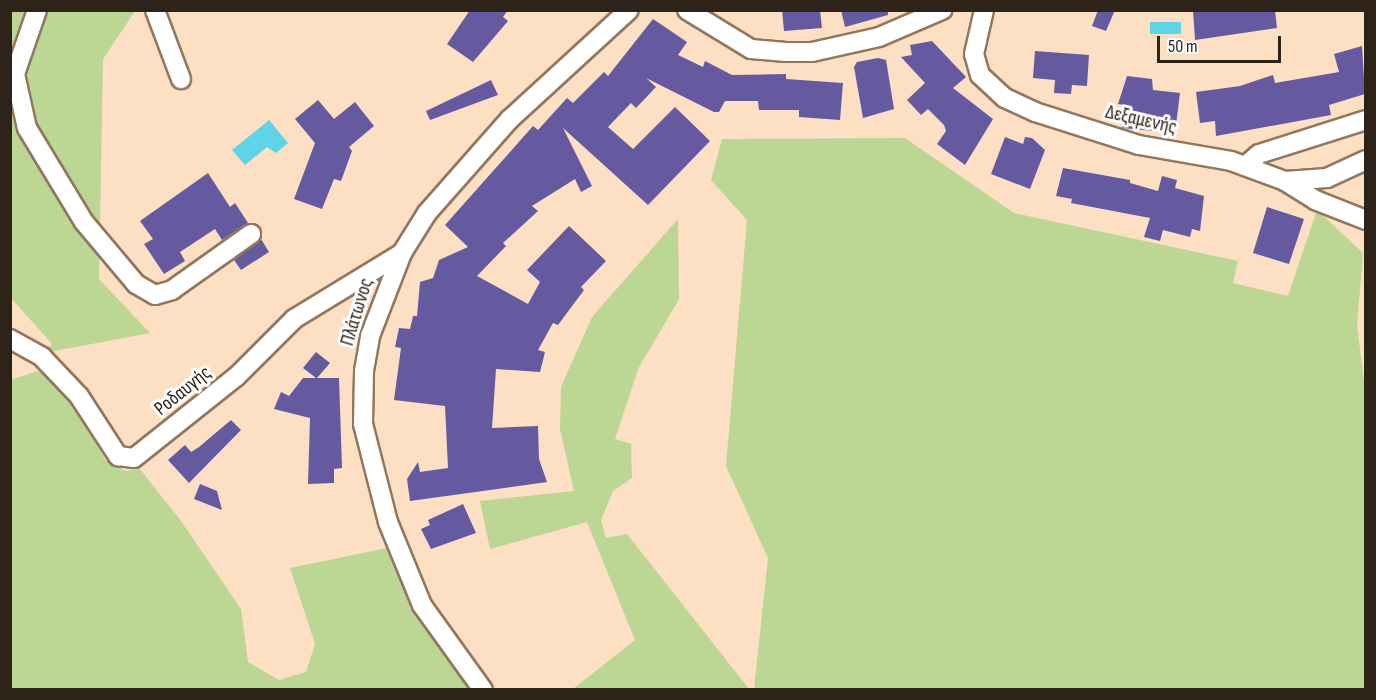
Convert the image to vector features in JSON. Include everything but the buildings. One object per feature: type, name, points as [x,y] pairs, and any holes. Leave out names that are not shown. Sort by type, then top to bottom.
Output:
[{"type":"street","points":[[37,10],[15,74],[27,128],[84,222],[136,284],[155,295],[172,290],[252,234]]},
{"type":"street","points":[[154,10],[182,80]]},
{"type":"street","name":"Πλάτωνος","points":[[483,690],[448,646],[412,587],[388,522],[363,424],[364,370],[370,336],[402,253],[427,213],[484,145],[628,10]]},
{"type":"street","points":[[687,10],[752,49],[804,52],[879,37],[942,10]]},
{"type":"street","name":"Δεξαμενής","points":[[984,10],[975,41],[976,64],[987,83],[1005,98],[1107,136],[1245,166],[1285,181],[1327,178],[1365,160]]},
{"type":"street","points":[[1245,166],[1258,154],[1365,120]]},
{"type":"street","points":[[1285,181],[1315,200],[1365,220]]},
{"type":"street","name":"Ροδαυγής","points":[[10,339],[42,357],[80,396],[118,456],[134,458],[236,377],[294,319],[402,253]]},
{"type":"green space","points":[[11,11],[135,11],[103,59],[99,279],[150,333],[44,353],[52,344],[11,298]]},
{"type":"green space","points":[[905,138],[1014,213],[1238,261],[1233,283],[1288,296],[1317,210],[1363,253],[1357,325],[1366,398],[1365,689],[754,689],[768,558],[726,466],[747,220],[711,180],[722,139]]},
{"type":"green space","points":[[678,219],[679,299],[638,369],[615,439],[631,444],[632,478],[613,491],[601,520],[606,538],[627,534],[749,689],[573,689],[635,640],[587,522],[490,549],[480,501],[574,491],[560,429],[561,387],[592,317]]},
{"type":"green space","points":[[38,371],[73,400],[105,460],[126,471],[139,468],[181,521],[241,609],[248,662],[279,680],[306,672],[315,644],[290,568],[387,548],[434,638],[473,689],[11,689],[10,380]]},
{"type":"water","points":[[1150,22],[1181,22],[1181,34],[1150,34]]},
{"type":"water","points":[[269,120],[288,143],[276,153],[267,147],[245,165],[232,150]]}]
